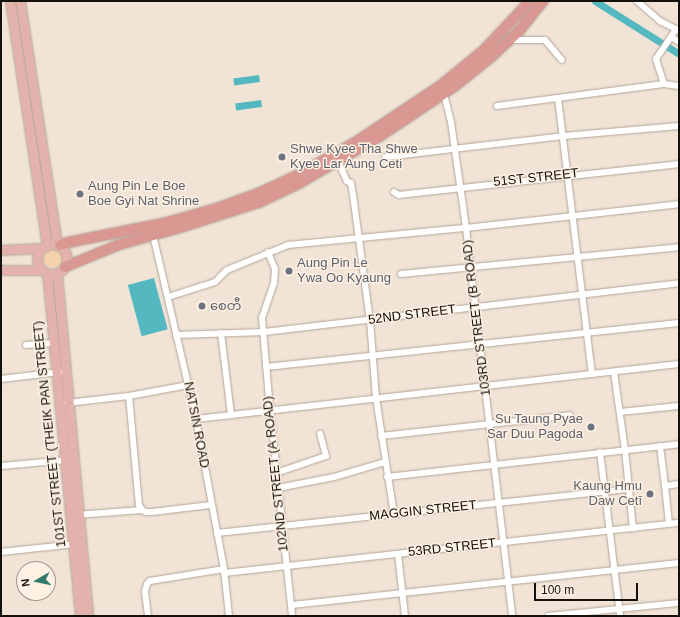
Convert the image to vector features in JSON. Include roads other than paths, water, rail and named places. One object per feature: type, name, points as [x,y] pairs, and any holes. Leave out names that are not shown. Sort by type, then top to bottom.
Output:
[{"type":"highway","points":[[61,270],[118,245],[260,202],[338,161],[408,118],[484,50],[530,1]]},
{"type":"highway","points":[[58,245],[165,223],[218,208],[259,193],[296,176],[359,140],[490,58],[510,40],[543,1]]},
{"type":"main road","points":[[10,1],[44,246],[39,252],[38,261],[45,271]]},
{"type":"main road","points":[[1,270],[61,270],[67,255],[58,245],[20,1]]},
{"type":"main road","points":[[1,250],[58,245]]},
{"type":"main road","name":"101ST STREET (THEIK PAN STREET)","points":[[61,270],[61,372],[78,544],[88,616]]},
{"type":"main road","name":"101ST STREET (THEIK PAN STREET)","points":[[45,271],[54,343],[61,372]]},
{"type":"main road","name":"101ST STREET (THEIK PAN STREET)","points":[[78,544],[80,616]]},
{"type":"street","points":[[637,1],[660,21],[677,30],[657,56],[656,62],[664,84]]},
{"type":"street","points":[[671,37],[679,42]]},
{"type":"street","points":[[510,40],[545,40],[562,60]]},
{"type":"street","points":[[497,106],[664,84],[679,86]]},
{"type":"street","name":"103RD STREET (B ROAD)","points":[[442,89],[455,150],[466,228],[512,616]]},
{"type":"street","points":[[558,98],[592,374]]},
{"type":"street","points":[[385,157],[455,150],[563,136],[679,126]]},
{"type":"street","points":[[338,161],[348,181],[351,183],[360,238],[370,320],[376,398],[387,477],[394,514]]},
{"type":"street","name":"51ST STREET","points":[[394,192],[399,194],[460,186],[679,164]]},
{"type":"street","points":[[168,297],[215,282],[227,270],[288,244],[466,228],[679,204]]},
{"type":"street","name":"NATSIN ROAD","points":[[153,235],[196,419],[224,571],[229,616]]},
{"type":"street","points":[[400,274],[679,247]]},
{"type":"street","name":"102ND STREET (A ROAD)","points":[[268,252],[275,269],[270,296],[262,318],[276,473],[286,566],[292,605],[292,616]]},
{"type":"street","name":"52ND STREET","points":[[176,335],[264,332],[679,283]]},
{"type":"street","points":[[266,367],[679,323]]},
{"type":"street","points":[[221,333],[231,415]]},
{"type":"street","points":[[26,345],[54,343]]},
{"type":"street","points":[[196,419],[270,409],[679,364]]},
{"type":"street","points":[[1,379],[61,372]]},
{"type":"street","points":[[614,372],[634,528]]},
{"type":"street","points":[[64,404],[129,396],[188,385]]},
{"type":"street","points":[[129,396],[139,505],[142,510]]},
{"type":"street","points":[[620,412],[679,406]]},
{"type":"street","points":[[382,436],[570,416]]},
{"type":"street","points":[[276,473],[326,456],[320,434]]},
{"type":"street","points":[[387,477],[679,444]]},
{"type":"street","points":[[660,446],[669,524]]},
{"type":"street","points":[[600,452],[620,616]]},
{"type":"street","points":[[1,466],[69,459]]},
{"type":"street","points":[[278,488],[334,477],[385,462]]},
{"type":"street","points":[[665,486],[679,484]]},
{"type":"street","name":"MAGGIN STREET","points":[[217,533],[628,489]]},
{"type":"street","points":[[75,515],[142,510],[152,512],[211,505]]},
{"type":"street","name":"53RD STREET","points":[[148,616],[145,591],[147,584],[150,581],[224,571],[286,566],[679,523]]},
{"type":"street","points":[[1,552],[78,544]]},
{"type":"street","points":[[398,554],[405,616]]},
{"type":"street","points":[[292,605],[679,563]]},
{"type":"street","points":[[548,616],[679,603]]},
{"type":"water","points":[[259,75],[260,82],[234,86],[233,79]]},
{"type":"water","points":[[261,100],[262,107],[236,111],[235,104]]},
{"type":"water","points":[[154,278],[168,329],[142,336],[128,285]]},
{"type":"waterway","points":[[595,1],[679,54]]},
{"type":"place","name":"Shwe Kyee Tha Shwe Kyee Lar Aung Ceti","points":[[282,157]]},
{"type":"place","name":"Aung Pin Le Boe Boe Gyi Nat Shrine","points":[[80,194]]},
{"type":"place","name":"Aung Pin Le Ywa Oo Kyaung","points":[[289,271]]},
{"type":"place","name":"စေတီ","points":[[202,306]]},
{"type":"place","name":"Su Taung Pyae Sar Duu Pagoda","points":[[591,427]]},
{"type":"place","name":"Kaung Hmu Daw Cetī","points":[[650,494]]}]
